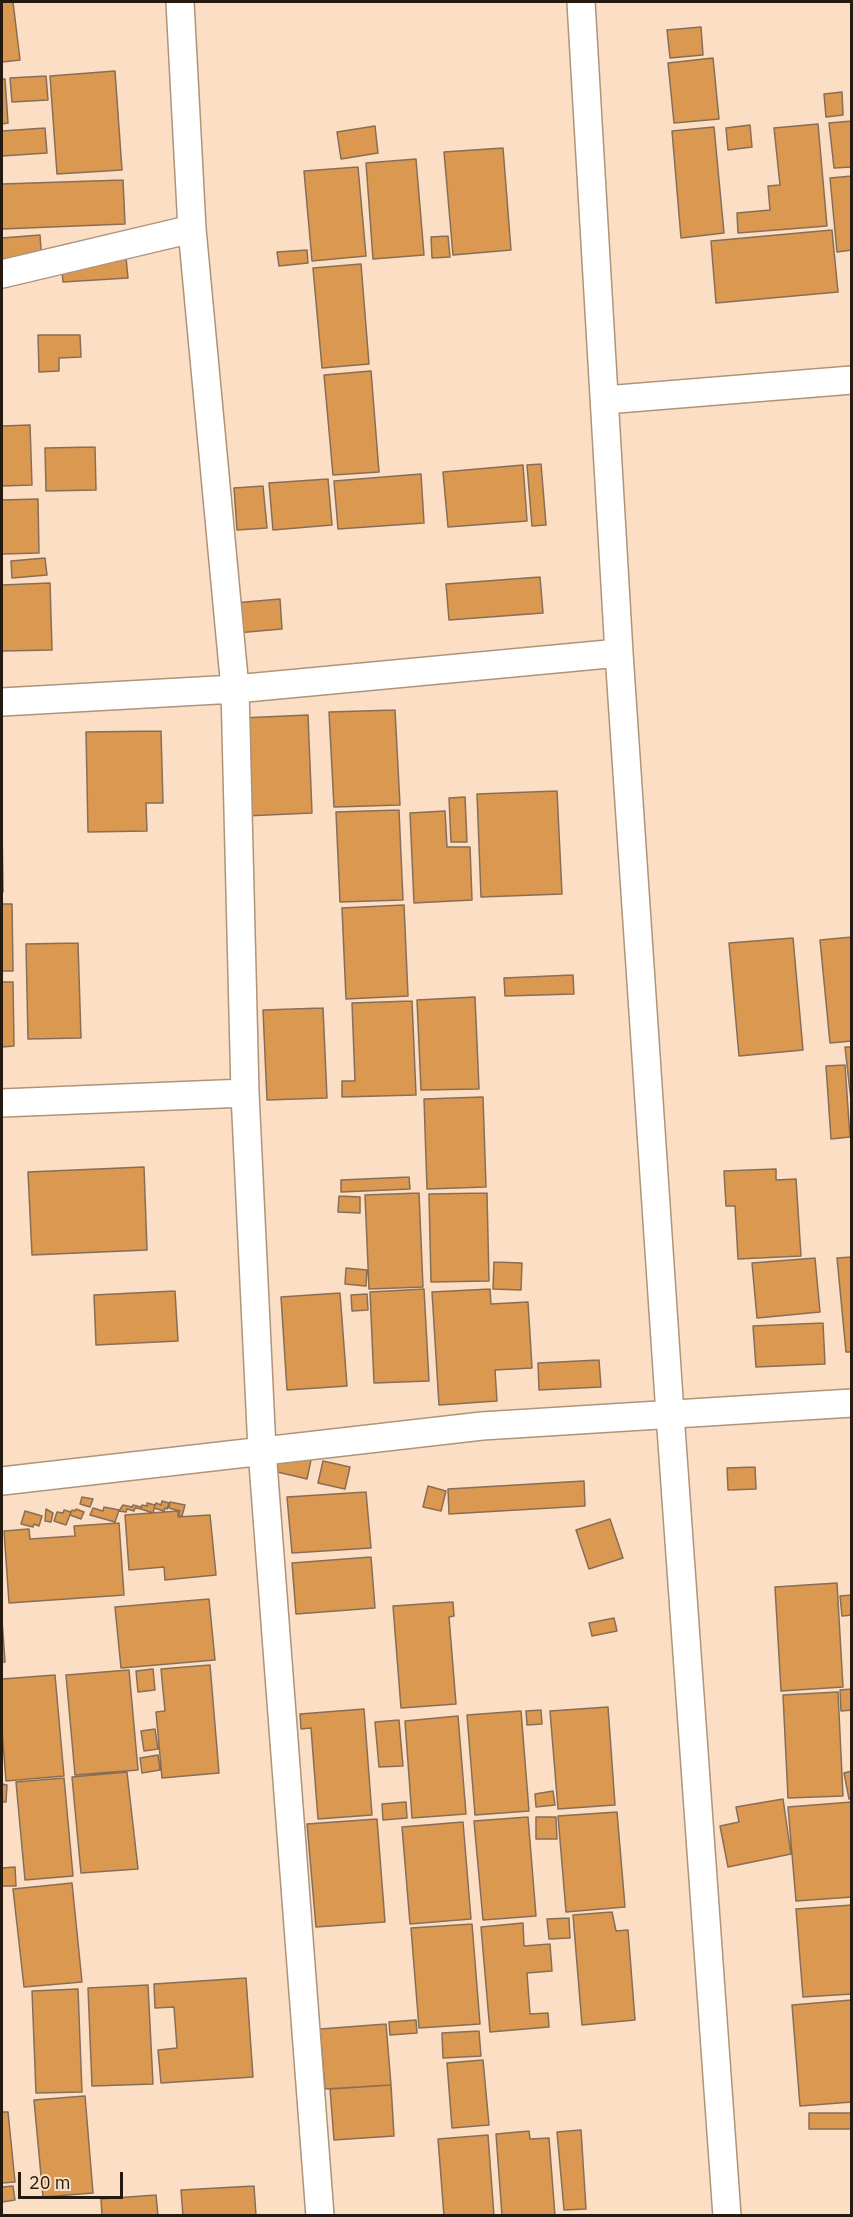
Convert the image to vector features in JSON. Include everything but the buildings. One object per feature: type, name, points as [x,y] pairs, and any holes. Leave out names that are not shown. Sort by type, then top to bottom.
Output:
[{"type":"street","points":[[180,2],[192,229],[235,689],[245,1093],[262,1450],[320,2216]]},
{"type":"street","points":[[581,2],[619,653],[727,2216]]},
{"type":"street","points":[[2,274],[192,229]]},
{"type":"street","points":[[605,400],[852,380]]},
{"type":"street","points":[[2,702],[235,689],[619,653]]},
{"type":"street","points":[[2,1103],[245,1093]]},
{"type":"street","points":[[2,1481],[482,1426],[852,1404]]}]
